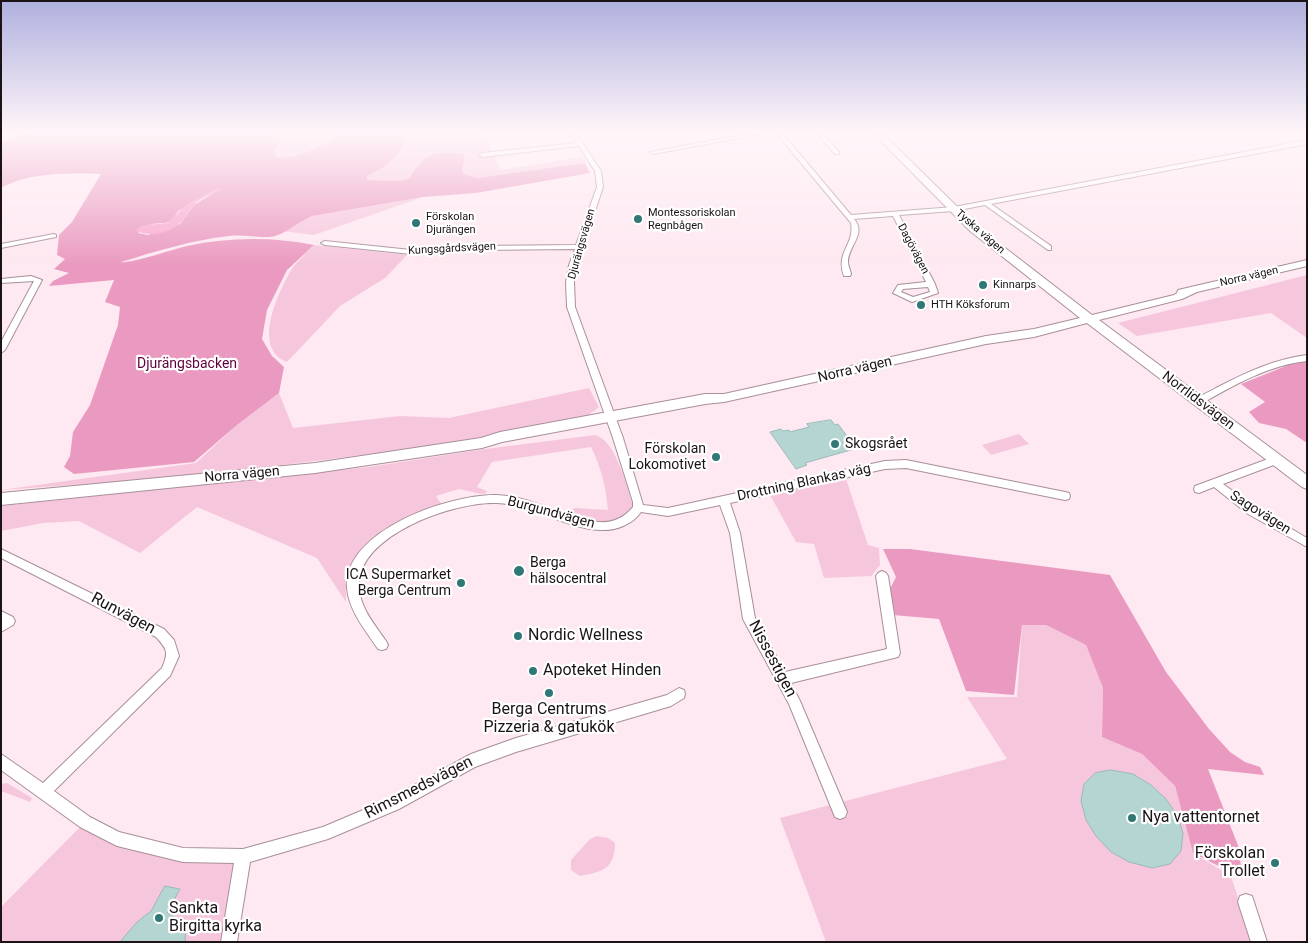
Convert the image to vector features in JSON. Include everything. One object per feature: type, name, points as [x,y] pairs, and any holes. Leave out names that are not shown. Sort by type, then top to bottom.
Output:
[{"type":"main road","name":"Tyska vägen","points":[[921,177],[1009,258],[1084,316]]},
{"type":"main road","name":"Norra vägen","points":[[1,499],[315,468],[482,443],[499,443],[612,422],[681,412],[708,405],[724,398],[986,340],[1001,339],[1084,316],[1178,297],[1192,291],[1307,263]]},
{"type":"main road","name":"Norrlidsvägen","points":[[1084,316],[1307,482]]},
{"type":"street","name":"Djurängsvägen","points":[[599,177],[600,187],[579,247],[570,282],[571,307],[612,422]]},
{"type":"street","points":[[816,177],[851,217],[856,232],[844,261],[847,274]]},
{"type":"street","name":"Dagövägen","points":[[851,217],[954,209],[1123,177]]},
{"type":"street","points":[[986,203],[1048,248]]},
{"type":"street","name":"Dagövägen","points":[[895,214],[931,284]]},
{"type":"street","points":[[1,246],[54,236]]},
{"type":"street","name":"Kungsgårdsvägen","points":[[325,242],[403,252],[477,248],[579,247]]},
{"type":"street","points":[[1,282],[31,278],[38,280],[1,350]]},
{"type":"street","points":[[1198,402],[1264,369],[1284,362],[1307,358]]},
{"type":"street","points":[[612,422],[638,502],[638,508]]},
{"type":"street","name":"Sagovägen","points":[[1199,489],[1276,460]]},
{"type":"street","name":"Drottning Blankas väg","points":[[638,508],[668,512],[885,465],[906,464],[1065,496]]},
{"type":"street","name":"Sagovägen","points":[[1215,483],[1252,511],[1307,543]]},
{"type":"street","name":"Burgundvägen","points":[[382,644],[356,603],[352,580],[359,561],[372,546],[411,520],[455,504],[483,500],[504,500],[532,505],[600,526],[614,525],[624,521],[634,515],[638,508]]},
{"type":"street","name":"Nissestigen","points":[[724,501],[735,532],[749,619],[794,701],[840,812]]},
{"type":"street","name":"Runvägen","points":[[1,553],[160,633],[170,644],[174,656],[166,672],[44,791]]},
{"type":"street","points":[[782,679],[894,653],[882,576]]},
{"type":"street","points":[[1,616],[9,620],[1,627]]},
{"type":"street","name":"Rimsmedsvägen","points":[[3,764],[44,791],[85,822],[117,839],[183,855],[243,856],[332,830],[394,804],[472,761],[516,745],[672,700],[678,694]]},
{"type":"street","points":[[229,942],[243,856]]},
{"type":"street","points":[[1246,902],[1259,942]]},
{"type":"shaded area","points":[[366,177],[410,177],[398,181],[367,180]]},
{"type":"shaded area","points":[[218,188],[222,189],[197,202],[180,223],[170,230],[153,234],[136,231],[139,227],[146,225],[168,223],[187,204]]},
{"type":"shaded area","points":[[423,197],[314,235],[282,231],[302,219],[312,216]]},
{"type":"shaded area","points":[[314,245],[407,255],[385,278],[340,306],[287,362],[277,355],[271,346],[269,334],[270,321],[279,294],[290,272]]},
{"type":"shaded area","points":[[1307,275],[1307,338],[1271,313],[1137,336],[1118,323]]},
{"type":"shaded area","points":[[589,388],[599,407],[583,419],[413,449],[175,478],[1,490],[196,463],[237,425],[279,393],[293,428],[400,416],[449,418]]},
{"type":"shaded area","points":[[1019,434],[1029,444],[991,455],[982,445]]},
{"type":"shaded area","points":[[595,435],[609,445],[614,454],[633,505],[620,517],[613,520],[596,521],[571,512],[575,508],[608,510],[603,477],[591,447],[492,462],[477,487],[487,491],[486,493],[482,494],[459,489],[436,496],[441,504],[401,520],[375,536],[364,546],[349,571],[346,586],[346,602],[317,558],[197,507],[140,553],[79,521],[43,523],[1,531],[1,506],[369,467],[478,450]]},
{"type":"shaded area","points":[[846,479],[868,545],[879,548],[880,565],[871,576],[824,578],[814,544],[796,542],[770,495]]},
{"type":"shaded area","points":[[1022,625],[1046,625],[1086,645],[1103,688],[1102,737],[1142,754],[1175,786],[1193,853],[1231,876],[1252,942],[826,942],[780,818],[1007,759],[967,697],[1017,697]]},
{"type":"shaded area","points":[[7,783],[32,798],[30,802],[1,791],[1,784]]},
{"type":"shaded area","points":[[85,822],[117,839],[243,856],[229,942],[1,942],[1,907]]},
{"type":"shaded area","points":[[597,836],[608,838],[615,843],[613,859],[601,871],[580,876],[571,870],[571,860],[590,839]]},
{"type":"green space","name":"Djurängsbacken","points":[[1,177],[33,177],[12,183],[1,188]]},
{"type":"green space","name":"Djurängsbacken","points":[[99,177],[367,177],[367,180],[398,181],[409,179],[410,177],[567,177],[476,193],[423,197],[312,216],[275,236],[234,236],[202,240],[121,262],[142,259],[187,246],[219,241],[267,239],[314,245],[287,270],[267,310],[262,339],[272,356],[284,367],[279,393],[237,425],[194,462],[74,474],[64,467],[70,456],[73,432],[90,405],[118,325],[120,307],[105,302],[114,280],[49,286],[53,281],[69,273],[54,269],[65,259],[57,255],[59,235],[72,222]],"holes":[[[222,188],[194,205],[180,224],[148,235],[138,233],[149,225],[169,222],[178,211]]]},
{"type":"green space","points":[[1307,361],[1307,443],[1286,429],[1259,423],[1249,412],[1265,402],[1241,384],[1291,364]]},
{"type":"green space","points":[[883,549],[910,549],[1110,575],[1166,672],[1209,729],[1230,752],[1245,762],[1260,767],[1264,775],[1208,769],[1239,848],[1242,878],[1193,853],[1175,786],[1142,754],[1102,737],[1103,688],[1086,645],[1046,625],[1022,625],[1014,695],[966,691],[939,619],[893,615],[890,589],[896,577]]},
{"type":"building","name":"Skogsrået","points":[[831,420],[835,425],[838,424],[853,444],[850,445],[854,449],[805,463],[807,465],[796,469],[770,432],[781,429],[783,431],[789,430],[790,432],[809,427],[807,424]]},
{"type":"building","name":"Nya vattentornet","points":[[1111,770],[1133,774],[1151,785],[1166,799],[1177,815],[1183,833],[1181,851],[1170,864],[1152,868],[1129,862],[1111,852],[1096,836],[1086,820],[1081,801],[1084,784],[1095,773]]},
{"type":"building","name":"Sankta Birgitta kyrka","points":[[165,886],[180,889],[167,913],[186,923],[185,942],[120,942],[136,923],[151,911]]},
{"type":"place","name":"Montessoriskolan Regnbågen","points":[[638,219]]},
{"type":"place","name":"Förskolan Djurängen","points":[[416,223]]},
{"type":"place","name":"Kinnarps","points":[[983,285]]},
{"type":"place","name":"HTH Köksforum","points":[[921,305]]},
{"type":"place","name":"Skogsrået","points":[[835,444]]},
{"type":"place","name":"Förskolan Lokomotivet","points":[[716,457]]},
{"type":"place","name":"Berga hälsocentral","points":[[519,571]]},
{"type":"place","name":"ICA Supermarket Berga Centrum","points":[[461,583]]},
{"type":"place","name":"Nordic Wellness","points":[[518,636]]},
{"type":"place","name":"Apoteket Hinden","points":[[533,671]]},
{"type":"place","name":"Berga Centrums Pizzeria & gatukök","points":[[549,693]]},
{"type":"place","name":"Nya vattentornet","points":[[1132,818]]},
{"type":"place","name":"Förskolan Trollet","points":[[1275,863]]},
{"type":"place","name":"Sankta Birgitta kyrka","points":[[159,918]]}]
